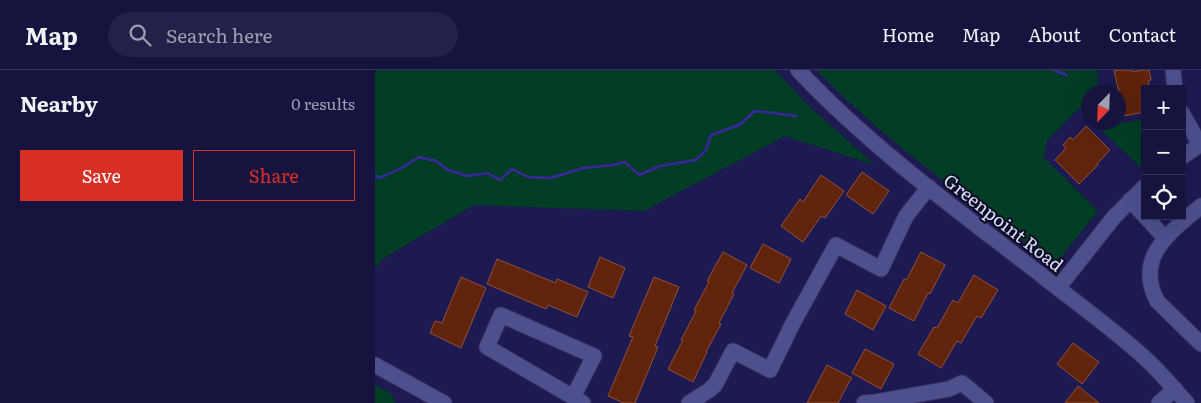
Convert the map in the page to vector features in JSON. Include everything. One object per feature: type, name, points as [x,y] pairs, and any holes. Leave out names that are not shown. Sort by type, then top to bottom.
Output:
[{"type":"street","name":"Greenpoint Road","points":[[798,70],[855,126],[929,188],[1113,331],[1141,355],[1187,403]]},
{"type":"street","points":[[1173,70],[1175,85]]},
{"type":"street","points":[[1186,120],[1200,145],[1186,154]]},
{"type":"street","points":[[689,403],[715,385],[733,351],[770,370],[836,244],[881,269],[906,216],[929,188]]},
{"type":"street","points":[[1058,288],[1110,222],[1141,190]]},
{"type":"street","points":[[1130,200],[1165,238]]},
{"type":"street","points":[[1201,206],[1165,238],[1157,248],[1153,259],[1150,282],[1157,301],[1201,344]]},
{"type":"street","points":[[501,314],[594,356],[578,400],[487,347],[501,314]]},
{"type":"street","points":[[375,365],[444,403]]},
{"type":"street","points":[[865,403],[949,389],[962,384],[986,403]]},
{"type":"street","points":[[1159,403],[1175,389]]},
{"type":"green space","points":[[375,70],[775,70],[811,108],[875,165],[785,136],[644,211],[474,205],[382,259],[375,268]]},
{"type":"green space","points":[[817,70],[1098,70],[1097,85],[1081,85],[1081,110],[1079,108],[1047,141],[1043,157],[1098,211],[1059,260],[1050,261],[900,146],[844,97]]},
{"type":"green space","points":[[1141,120],[1141,168],[1101,130],[1126,130],[1126,122]]},
{"type":"green space","points":[[375,385],[392,394],[395,403],[375,403]]},
{"type":"building","points":[[1132,70],[1133,72],[1149,70],[1151,80],[1148,81],[1149,85],[1141,85],[1141,113],[1126,115],[1126,85],[1117,85],[1114,71]]},
{"type":"building","points":[[1082,130],[1090,130],[1110,150],[1079,184],[1055,160],[1066,148],[1063,145],[1070,137],[1073,140]]},
{"type":"building","points":[[862,172],[889,191],[873,214],[846,195]]},
{"type":"building","points":[[821,175],[844,191],[825,218],[821,216],[803,242],[781,226],[800,199],[803,202]]},
{"type":"building","points":[[763,244],[791,259],[779,283],[750,268]]},
{"type":"building","points":[[723,252],[747,265],[732,293],[734,294],[719,323],[721,324],[693,382],[668,369],[696,311],[694,310],[709,282],[707,281]]},
{"type":"building","points":[[921,252],[945,265],[914,321],[889,308]]},
{"type":"building","points":[[600,257],[625,268],[613,298],[588,287]]},
{"type":"building","points":[[497,259],[556,283],[557,279],[588,292],[577,317],[548,305],[546,309],[487,284]]},
{"type":"building","points":[[974,275],[998,290],[981,318],[977,316],[961,343],[957,341],[941,368],[918,354],[934,327],[937,328],[953,300],[958,303]]},
{"type":"building","points":[[461,277],[486,288],[461,348],[430,333],[435,321],[442,323]]},
{"type":"building","points":[[654,277],[679,287],[655,346],[658,347],[635,403],[624,403],[608,396],[633,337],[629,336]]},
{"type":"building","points":[[857,290],[886,306],[873,330],[845,314]]},
{"type":"building","points":[[1073,343],[1099,362],[1082,384],[1057,364]]},
{"type":"building","points":[[865,349],[894,364],[881,389],[852,373]]},
{"type":"building","points":[[827,365],[852,378],[838,403],[807,403]]},
{"type":"building","points":[[1078,386],[1099,403],[1065,403]]},
{"type":"waterway","points":[[1054,70],[1067,75]]},
{"type":"waterway","points":[[375,176],[380,178],[419,157],[436,161],[448,170],[468,176],[487,173],[500,180],[512,169],[528,177],[550,178],[584,168],[625,162],[639,175],[660,166],[696,160],[706,150],[711,135],[739,125],[755,111],[796,116]]}]
